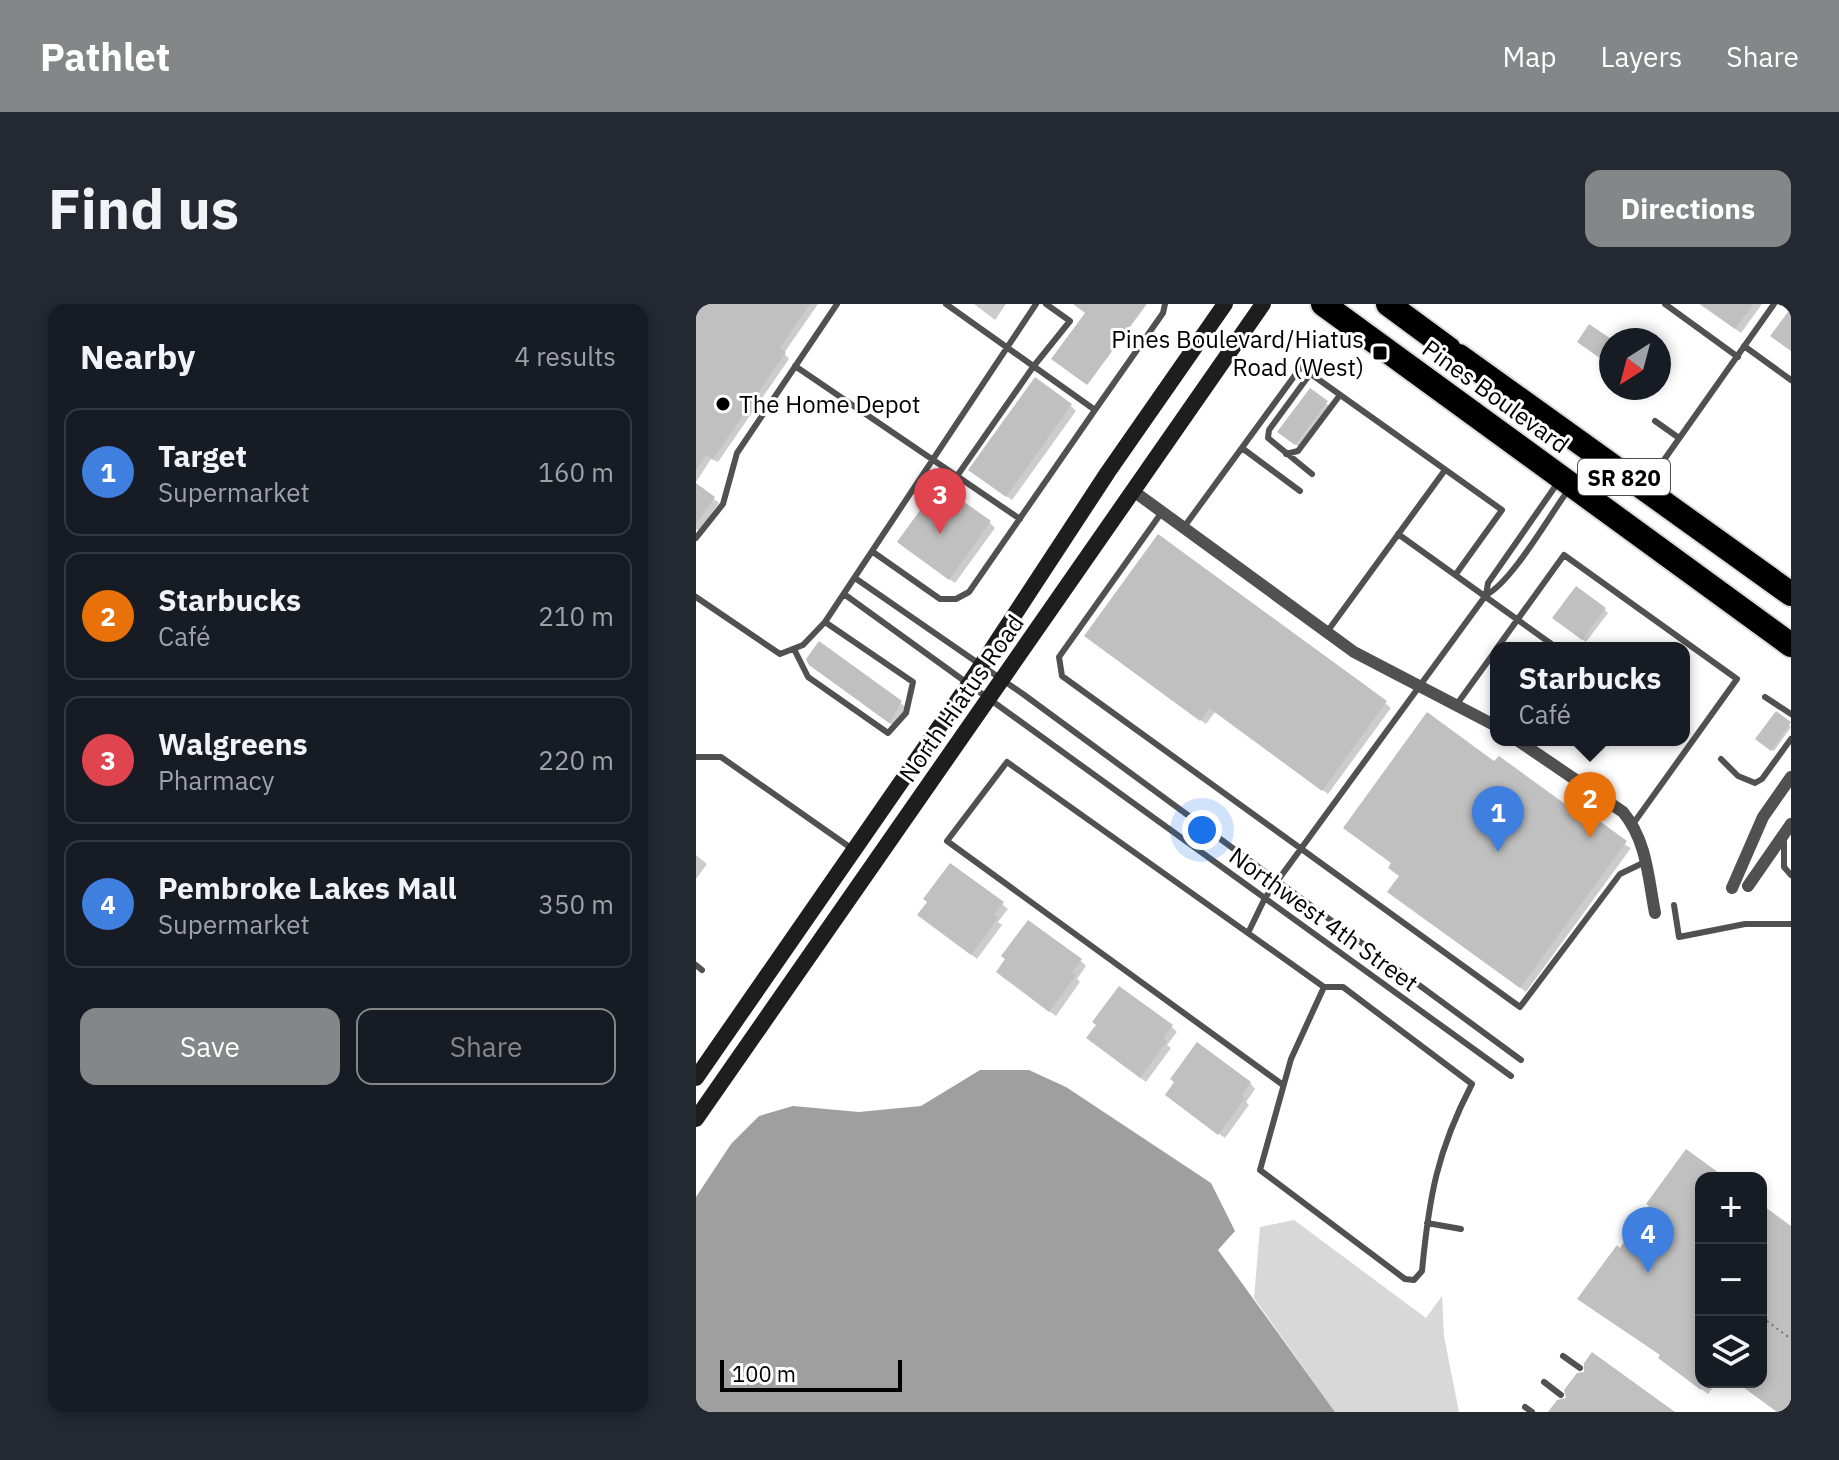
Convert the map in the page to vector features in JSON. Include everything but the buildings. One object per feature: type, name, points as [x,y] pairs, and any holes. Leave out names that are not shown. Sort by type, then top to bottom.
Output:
[{"type":"highway","name":"Pines Boulevard","points":[[1323,304],[1791,645]]},
{"type":"highway","name":"Pines Boulevard","points":[[1388,304],[1642,490],[1791,594]]},
{"type":"main road","name":"North Hiatus Road","points":[[697,1075],[969,684],[1108,472],[1225,304]]},
{"type":"main road","name":"North Hiatus Road","points":[[696,1119],[1004,681],[1132,490],[1263,304]]},
{"type":"main road","points":[[696,1103],[697,1075]]},
{"type":"street","points":[[1132,490],[1354,652],[1490,723]]},
{"type":"street","points":[[1526,746],[1623,812],[1633,824],[1641,838],[1655,913]]},
{"type":"street","points":[[1732,888],[1763,817],[1791,777]]},
{"type":"street","points":[[1748,886],[1789,828]]},
{"type":"lane","points":[[696,538],[723,504],[737,453],[837,304]]},
{"type":"lane","points":[[946,304],[1095,410]]},
{"type":"lane","points":[[696,597],[780,654],[794,649],[825,622],[1009,350],[1036,304]]},
{"type":"lane","points":[[957,476],[1033,367],[1070,321],[1046,304]]},
{"type":"lane","points":[[873,552],[940,599],[956,599],[969,592],[1163,313],[1165,304]]},
{"type":"lane","points":[[1665,304],[1738,357]]},
{"type":"lane","points":[[1642,490],[1774,304]]},
{"type":"lane","points":[[1744,346],[1791,380]]},
{"type":"lane","points":[[795,366],[1020,519]]},
{"type":"lane","points":[[1184,528],[1301,367],[1502,510],[1456,574]]},
{"type":"lane","points":[[1310,374],[1269,430],[1271,443],[1312,474]]},
{"type":"lane","points":[[1286,454],[1298,451],[1340,395]]},
{"type":"lane","points":[[1655,421],[1679,438]]},
{"type":"lane","points":[[1242,448],[1300,491]]},
{"type":"lane","points":[[1326,632],[1445,470]]},
{"type":"lane","points":[[1248,933],[1265,898],[1486,595],[1488,583],[1566,482]]},
{"type":"lane","points":[[1486,595],[1498,589],[1566,482]]},
{"type":"lane","points":[[1162,512],[1059,657],[1062,676],[1300,850],[1520,1007],[1620,874],[1645,862]]},
{"type":"lane","points":[[1398,534],[1549,642]]},
{"type":"lane","points":[[1502,642],[1564,555],[1685,642]]},
{"type":"lane","name":"Northwest 4th Street","points":[[855,578],[1004,681],[1521,1060]]},
{"type":"lane","name":"Northwest 4th Street","points":[[844,594],[1511,1076]]},
{"type":"lane","points":[[794,649],[808,677],[888,733],[906,713],[913,682],[825,622]]},
{"type":"lane","points":[[1690,645],[1737,679],[1690,745]]},
{"type":"lane","points":[[1457,704],[1490,659]]},
{"type":"lane","points":[[1765,697],[1791,714]]},
{"type":"lane","points":[[1721,759],[1738,776],[1755,783],[1762,779],[1791,739]]},
{"type":"lane","points":[[1633,824],[1689,746]]},
{"type":"lane","points":[[696,757],[721,757],[854,850]]},
{"type":"lane","points":[[1283,1085],[947,841],[1007,762],[1324,987],[1343,987],[1472,1084],[1451,1123],[1429,1197],[1419,1278],[1405,1279],[1260,1170],[1291,1059],[1324,987]]},
{"type":"lane","points":[[1789,828],[1781,852],[1784,867],[1791,875]]},
{"type":"lane","points":[[1674,905],[1679,937],[1745,924],[1791,924]]},
{"type":"lane","points":[[1427,1223],[1461,1229]]},
{"type":"lane","points":[[1563,1356],[1580,1368]]},
{"type":"lane","points":[[1544,1382],[1561,1395]]},
{"type":"lane","points":[[1525,1407],[1532,1412]]},
{"type":"path","points":[[1767,1321],[1791,1339]]},
{"type":"shaded area","points":[[980,1070],[1029,1070],[1066,1087],[1211,1183],[1235,1231],[1218,1250],[1335,1412],[696,1412],[696,1197],[731,1144],[759,1116],[793,1106],[859,1112],[921,1106]]},
{"type":"shaded area","points":[[1294,1220],[1426,1318],[1442,1296],[1444,1336],[1459,1412],[1335,1412],[1254,1298],[1260,1227]]},
{"type":"place","name":"Pines Boulevard/Hiatus Road (West)","points":[[1380,353]]},
{"type":"place","name":"The Home Depot","points":[[723,404]]},
{"type":"place","name":"Walgreens","points":[[940,534]]},
{"type":"place","name":"Starbucks","points":[[1590,838]]},
{"type":"place","name":"Target","points":[[1498,852]]},
{"type":"place","name":"Pembroke Lakes Mall","points":[[1648,1273]]}]
